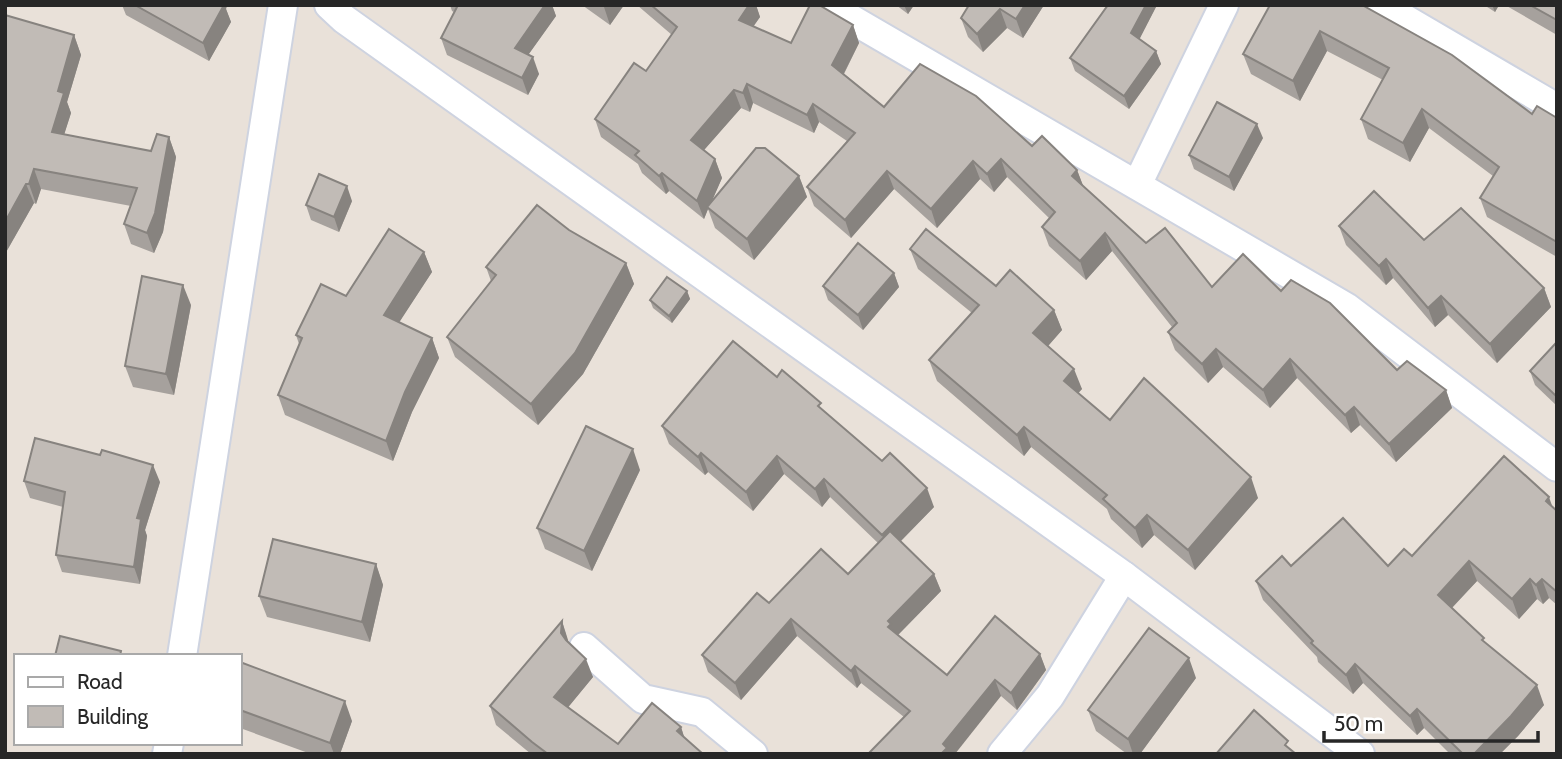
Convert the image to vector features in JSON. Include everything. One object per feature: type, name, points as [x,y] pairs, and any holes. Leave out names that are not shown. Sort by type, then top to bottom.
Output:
[{"type":"street","points":[[182,654],[283,5]]},
{"type":"street","points":[[329,5],[344,19],[1124,576],[1360,754]]},
{"type":"street","points":[[827,5],[1346,307],[1557,467]]},
{"type":"street","points":[[1137,185],[1224,5]]},
{"type":"street","points":[[1381,5],[1557,108]]},
{"type":"street","points":[[1002,754],[1050,696],[1124,576]]},
{"type":"street","points":[[583,647],[643,699],[702,712],[753,754]]},
{"type":"building","points":[[135,5],[224,5],[203,43]]},
{"type":"building","points":[[458,5],[545,5],[515,48],[533,57],[522,78],[441,38]]},
{"type":"building","points":[[651,5],[749,5],[739,20],[791,43],[810,5],[819,5],[853,25],[832,65],[884,107],[920,64],[976,96],[1032,146],[1042,136],[1077,170],[1072,176],[1146,243],[1165,228],[1212,287],[1243,254],[1281,291],[1291,280],[1330,303],[1397,370],[1407,361],[1446,390],[1389,444],[1354,407],[1345,415],[1290,359],[1263,390],[1216,349],[1202,364],[1168,332],[1177,323],[1105,233],[1080,261],[1042,227],[1055,212],[1001,159],[987,174],[973,161],[931,209],[887,171],[845,220],[807,187],[855,133],[813,104],[807,115],[747,84],[743,93],[734,90],[691,140],[715,159],[697,201],[662,173],[659,176],[635,155],[639,151],[595,119],[634,63],[646,71],[677,27]]},
{"type":"building","points":[[969,5],[1025,5],[1016,19],[1000,9],[977,34],[961,18]]},
{"type":"building","points":[[1108,5],[1146,5],[1131,33],[1156,51],[1124,96],[1070,58]]},
{"type":"building","points":[[1270,5],[1362,5],[1452,55],[1532,114],[1537,106],[1557,118],[1557,242],[1480,198],[1499,167],[1422,109],[1403,143],[1361,119],[1389,68],[1320,31],[1293,81],[1243,54]]},
{"type":"building","points":[[1530,5],[1557,5],[1557,20]]},
{"type":"building","points":[[5,15],[74,35],[58,91],[64,93],[52,132],[151,151],[157,134],[169,137],[155,213],[147,233],[124,224],[137,188],[34,169],[29,184],[26,184],[5,222]]},
{"type":"building","points":[[1217,102],[1257,124],[1229,177],[1189,155]]},
{"type":"building","points":[[756,148],[765,148],[799,176],[747,239],[707,207]]},
{"type":"building","points":[[319,174],[347,186],[334,217],[306,205]]},
{"type":"building","points":[[1374,191],[1424,240],[1461,208],[1544,288],[1490,344],[1441,296],[1428,308],[1386,259],[1379,266],[1339,226]]},
{"type":"building","points":[[537,205],[569,230],[626,263],[575,353],[531,404],[447,337],[496,275],[486,267]]},
{"type":"building","points":[[389,229],[424,252],[384,315],[432,338],[405,392],[386,441],[278,395],[302,338],[296,335],[321,284],[346,296]]},
{"type":"building","points":[[926,229],[996,286],[1010,270],[1054,310],[1033,333],[1074,369],[1064,381],[1110,420],[1144,378],[1251,477],[1188,550],[1147,515],[1135,528],[1103,499],[1107,495],[1024,427],[1017,435],[929,360],[979,305],[910,249]]},
{"type":"building","points":[[858,243],[894,273],[858,315],[823,286]]},
{"type":"building","points":[[142,276],[183,285],[166,374],[125,366]]},
{"type":"building","points":[[667,277],[687,291],[669,316],[650,300]]},
{"type":"building","points":[[733,341],[777,377],[782,370],[821,403],[818,406],[882,461],[890,453],[927,488],[882,535],[824,479],[815,489],[777,456],[746,492],[701,453],[698,457],[662,426]]},
{"type":"building","points":[[1555,344],[1557,346],[1557,397],[1530,371]]},
{"type":"building","points":[[586,426],[633,449],[584,551],[537,528]]},
{"type":"building","points":[[35,438],[100,455],[102,450],[153,465],[137,518],[141,519],[134,567],[56,555],[65,492],[24,481]]},
{"type":"building","points":[[1504,456],[1549,497],[1546,501],[1557,511],[1557,592],[1542,579],[1536,585],[1530,579],[1512,599],[1469,561],[1438,595],[1484,638],[1482,640],[1537,685],[1474,754],[1463,754],[1417,709],[1410,716],[1355,664],[1346,675],[1311,643],[1313,641],[1256,581],[1282,556],[1291,566],[1343,518],[1388,566],[1404,549],[1412,556]]},
{"type":"building","points":[[890,531],[934,574],[888,621],[891,624],[888,627],[947,675],[995,616],[1040,654],[1011,693],[995,680],[943,744],[947,748],[941,754],[868,754],[910,711],[855,666],[851,671],[791,619],[735,683],[702,655],[757,593],[769,603],[821,549],[848,574]]},
{"type":"building","points":[[273,539],[376,564],[362,622],[259,596]]},
{"type":"building","points":[[562,621],[561,633],[586,659],[554,697],[618,744],[652,703],[681,727],[677,731],[703,754],[548,754],[490,706]]},
{"type":"building","points":[[1149,628],[1189,658],[1128,739],[1088,710]]},
{"type":"building","points":[[60,636],[121,651],[120,654],[56,654]]},
{"type":"building","points":[[242,663],[345,701],[330,743],[242,711]]},
{"type":"building","points":[[1254,710],[1288,741],[1285,745],[1296,754],[1216,754]]}]
